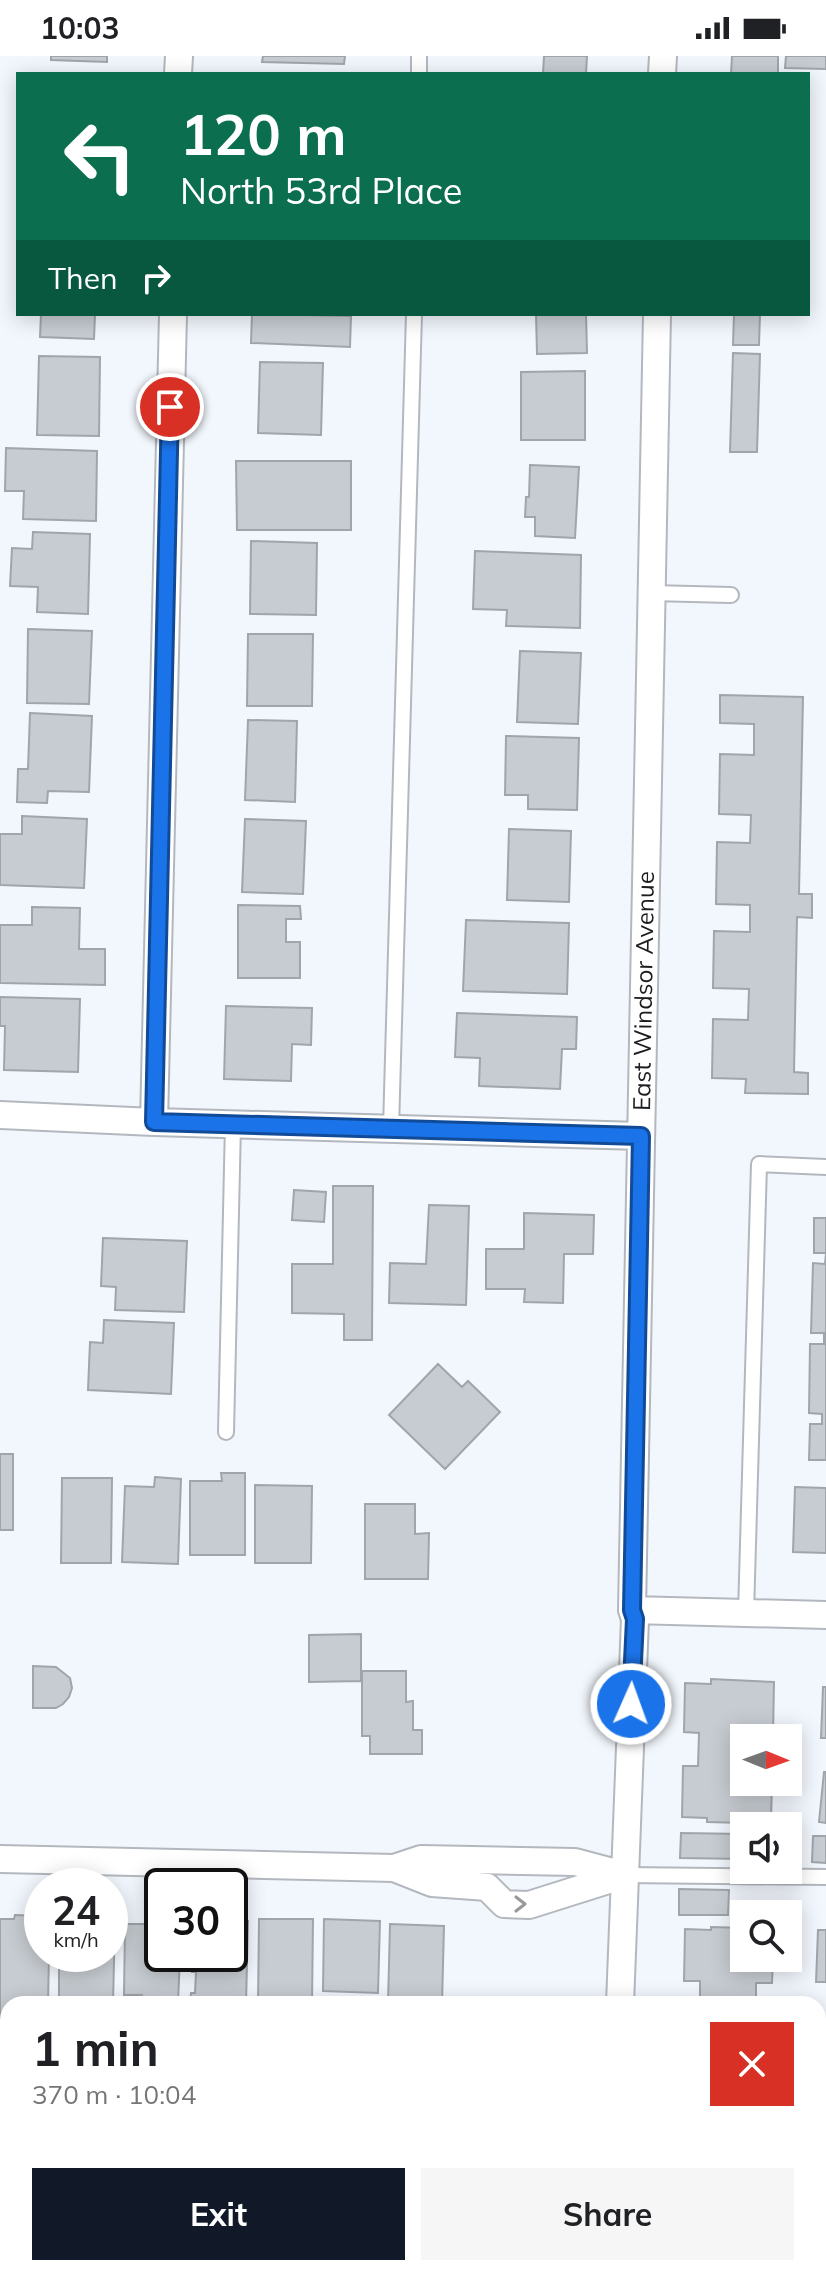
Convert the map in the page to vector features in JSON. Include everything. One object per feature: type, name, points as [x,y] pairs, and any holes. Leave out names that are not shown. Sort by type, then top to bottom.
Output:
[{"type":"street","points":[[154,1122],[173,316]]},
{"type":"street","name":"East Windsor Avenue","points":[[620,1996],[635,1619],[632,1610],[657,316]]},
{"type":"street","points":[[0,1115],[641,1136]]},
{"type":"street","points":[[632,1610],[826,1615]]},
{"type":"street","points":[[0,1859],[394,1868],[432,1883],[575,1862],[624,1875]]},
{"type":"street","points":[[487,1874],[504,1904],[529,1905],[624,1875]]},
{"type":"lane","points":[[391,1129],[414,316]]},
{"type":"lane","points":[[651,593],[731,595]]},
{"type":"lane","points":[[226,1432],[233,1124]]},
{"type":"lane","points":[[746,1613],[759,1164],[826,1167]]},
{"type":"lane","points":[[624,1875],[826,1877]]},
{"type":"building","points":[[51,56],[107,56],[107,62],[51,60]]},
{"type":"building","points":[[263,56],[345,56],[344,64],[262,62]]},
{"type":"building","points":[[544,56],[587,56],[586,72],[543,72]]},
{"type":"building","points":[[732,56],[778,56],[778,72],[731,72]]},
{"type":"building","points":[[786,56],[826,56],[826,69],[785,68]]},
{"type":"building","points":[[41,316],[95,316],[94,339],[40,337]]},
{"type":"building","points":[[252,316],[351,316],[350,347],[251,343]]},
{"type":"building","points":[[536,316],[586,316],[587,353],[537,354]]},
{"type":"building","points":[[734,316],[760,316],[759,345],[733,345]]},
{"type":"building","points":[[733,353],[760,354],[757,452],[730,452]]},
{"type":"building","points":[[39,356],[100,357],[99,436],[37,435]]},
{"type":"building","points":[[260,362],[323,363],[321,435],[258,433]]},
{"type":"building","points":[[585,371],[585,440],[521,440],[521,372]]},
{"type":"building","points":[[6,448],[97,451],[96,521],[23,519],[24,491],[5,491]]},
{"type":"building","points":[[236,461],[351,461],[351,530],[237,530]]},
{"type":"building","points":[[530,465],[579,467],[575,538],[535,536],[535,517],[525,517]]},
{"type":"building","points":[[33,532],[90,534],[88,614],[37,612],[38,587],[10,586],[12,548],[32,549]]},
{"type":"building","points":[[251,541],[317,543],[316,615],[250,614]]},
{"type":"building","points":[[475,551],[581,555],[580,628],[506,626],[507,610],[473,609]]},
{"type":"building","points":[[28,629],[92,631],[89,704],[27,703]]},
{"type":"building","points":[[248,634],[313,634],[312,706],[247,706]]},
{"type":"building","points":[[520,651],[581,653],[578,724],[517,722]]},
{"type":"building","points":[[720,695],[803,697],[799,894],[812,894],[812,918],[797,917],[794,1072],[808,1073],[808,1094],[745,1093],[746,1079],[712,1078],[713,1019],[748,1020],[749,989],[713,988],[714,931],[750,932],[750,905],[716,904],[717,842],[750,843],[751,815],[719,814],[720,754],[754,755],[754,724],[720,723]]},
{"type":"building","points":[[30,713],[92,716],[89,792],[48,791],[47,803],[17,802],[18,769],[28,769]]},
{"type":"building","points":[[248,720],[297,721],[295,802],[245,800]]},
{"type":"building","points":[[506,736],[579,738],[577,810],[528,809],[528,795],[505,795]]},
{"type":"building","points":[[22,816],[87,819],[84,888],[0,885],[0,834],[22,834]]},
{"type":"building","points":[[245,819],[306,821],[303,894],[242,892]]},
{"type":"building","points":[[509,829],[571,831],[569,902],[507,900]]},
{"type":"building","points":[[238,905],[300,906],[301,919],[286,919],[286,942],[300,942],[300,978],[238,978]]},
{"type":"building","points":[[32,907],[80,908],[79,949],[105,949],[105,985],[0,983],[0,925],[32,925]]},
{"type":"building","points":[[466,920],[569,923],[567,994],[463,991]]},
{"type":"building","points":[[0,997],[80,999],[78,1072],[4,1070],[5,1026],[0,1026]]},
{"type":"building","points":[[226,1006],[312,1008],[311,1045],[292,1044],[291,1081],[224,1079]]},
{"type":"building","points":[[457,1013],[577,1017],[576,1049],[562,1049],[560,1089],[479,1086],[480,1058],[455,1057]]},
{"type":"building","points":[[333,1186],[373,1186],[372,1340],[344,1340],[344,1314],[292,1313],[292,1264],[333,1264]]},
{"type":"building","points":[[294,1190],[326,1192],[324,1222],[292,1220]]},
{"type":"building","points":[[429,1205],[469,1206],[466,1305],[389,1303],[390,1263],[426,1264]]},
{"type":"building","points":[[524,1213],[594,1215],[593,1254],[564,1254],[563,1303],[524,1302],[525,1289],[486,1289],[486,1249],[524,1249]]},
{"type":"building","points":[[814,1218],[826,1218],[826,1253],[814,1253]]},
{"type":"building","points":[[103,1238],[187,1241],[184,1312],[115,1310],[116,1287],[101,1286]]},
{"type":"building","points":[[826,1253],[826,1460],[809,1460],[810,1424],[822,1424],[822,1414],[809,1413],[810,1344],[824,1344],[824,1333],[811,1333],[813,1263],[825,1264]]},
{"type":"building","points":[[104,1320],[174,1323],[171,1394],[88,1390],[90,1342],[103,1343]]},
{"type":"building","points":[[438,1364],[462,1387],[468,1381],[500,1412],[445,1469],[389,1415]]},
{"type":"building","points":[[0,1454],[13,1454],[13,1530],[0,1530]]},
{"type":"building","points":[[221,1473],[245,1473],[245,1555],[190,1555],[190,1481],[222,1481]]},
{"type":"building","points":[[155,1477],[181,1479],[178,1564],[122,1562],[125,1486],[154,1487]]},
{"type":"building","points":[[62,1478],[112,1478],[111,1563],[61,1563]]},
{"type":"building","points":[[255,1485],[312,1486],[311,1563],[255,1563]]},
{"type":"building","points":[[795,1487],[826,1488],[826,1553],[793,1552]]},
{"type":"building","points":[[365,1504],[415,1504],[415,1534],[429,1533],[428,1579],[365,1579]]},
{"type":"building","points":[[361,1634],[361,1681],[309,1682],[309,1635]]},
{"type":"building","points":[[33,1666],[56,1667],[70,1678],[72,1688],[63,1704],[56,1708],[33,1708]]},
{"type":"building","points":[[362,1671],[406,1671],[406,1702],[413,1701],[413,1730],[422,1730],[422,1754],[370,1754],[370,1736],[362,1736]]},
{"type":"building","points":[[711,1679],[774,1682],[773,1724],[730,1724],[730,1796],[772,1796],[771,1812],[730,1812],[730,1823],[682,1817],[683,1766],[698,1766],[699,1733],[684,1732],[685,1683],[711,1684]]},
{"type":"building","points":[[823,1687],[826,1687],[826,1738],[821,1738]]},
{"type":"building","points":[[826,1772],[826,1823],[819,1822]]},
{"type":"building","points":[[681,1833],[730,1834],[730,1859],[680,1858]]},
{"type":"building","points":[[813,1836],[826,1836],[826,1863],[812,1862]]},
{"type":"building","points":[[679,1889],[729,1890],[728,1915],[679,1915]]},
{"type":"building","points":[[24,1915],[24,1972],[49,1972],[48,1996],[0,1996],[0,1919]]},
{"type":"building","points":[[259,1919],[313,1919],[312,1996],[258,1996]]},
{"type":"building","points":[[324,1919],[380,1921],[378,1993],[323,1991]]},
{"type":"building","points":[[128,1924],[144,1924],[144,1972],[179,1972],[178,1996],[124,1995],[124,1972],[128,1972]]},
{"type":"building","points":[[390,1924],[444,1926],[442,1996],[388,1996]]},
{"type":"building","points":[[730,1928],[730,1972],[772,1972],[772,1983],[756,1983],[756,1996],[700,1996],[700,1981],[684,1981],[685,1929]]},
{"type":"building","points":[[818,1930],[826,1930],[826,1982],[816,1982]]},
{"type":"building","points":[[59,1972],[114,1972],[113,1996],[59,1996]]},
{"type":"building","points":[[196,1972],[247,1972],[246,1996],[191,1996],[195,1993]]},
{"type":"route","points":[[170,407],[154,1122],[641,1136],[632,1610],[635,1619],[631,1704]]}]
